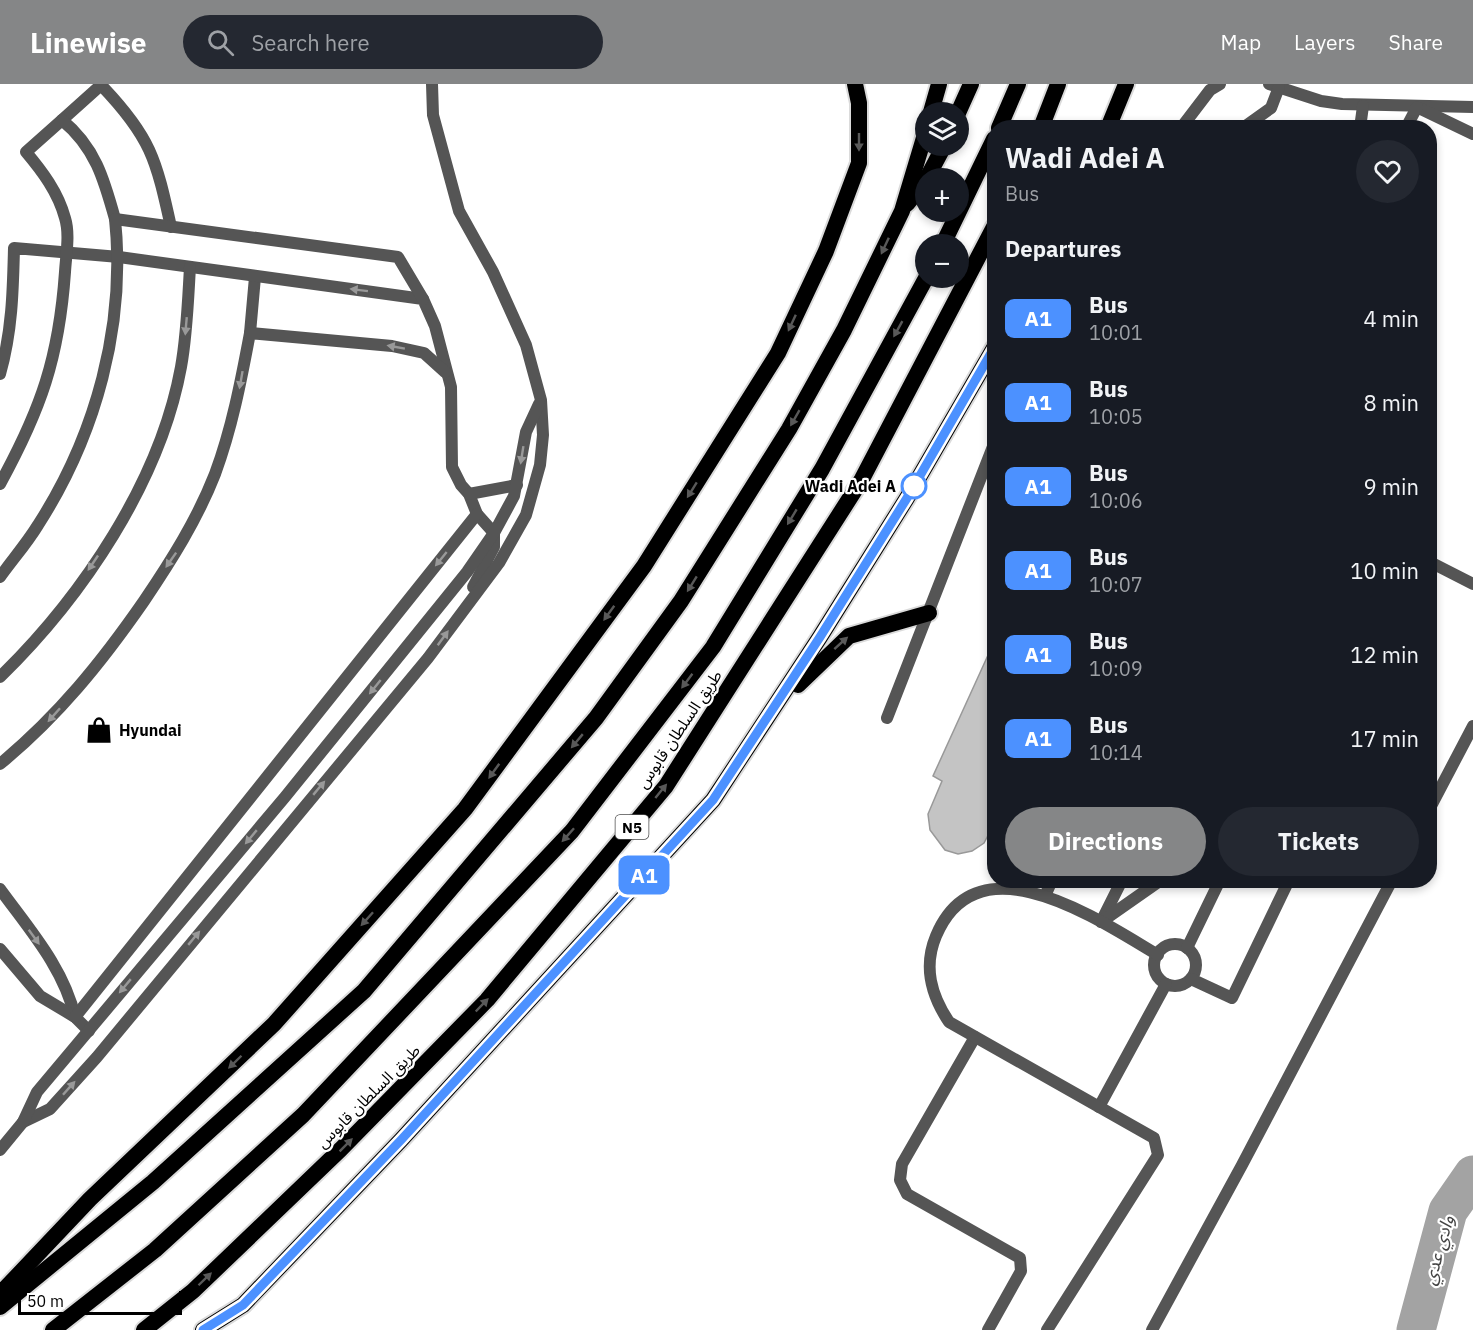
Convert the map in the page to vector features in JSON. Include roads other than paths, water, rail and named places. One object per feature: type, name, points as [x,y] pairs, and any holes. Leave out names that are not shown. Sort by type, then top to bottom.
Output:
[{"type":"highway","points":[[0,1294],[90,1199],[274,1024],[465,809],[644,566],[778,353],[826,251],[859,164],[859,103],[855,84]]},
{"type":"highway","points":[[934,102],[939,84]]},
{"type":"highway","points":[[963,102],[970,84]]},
{"type":"highway","points":[[1002,120],[1018,84]]},
{"type":"highway","points":[[1044,120],[1058,84]]},
{"type":"highway","points":[[1111,120],[1123,88]]},
{"type":"highway","points":[[948,234],[987,153]]},
{"type":"highway","points":[[0,1307],[153,1182],[364,991],[596,718],[681,601],[789,429],[844,330],[902,211],[918,156]]},
{"type":"highway","points":[[902,211],[915,194]]},
{"type":"highway","name":"طريق السلطان قابوس","points":[[144,1330],[193,1291],[341,1149],[487,1000],[666,786],[862,479],[987,240]]},
{"type":"highway","name":"طريق السلطان قابوس","points":[[53,1330],[155,1250],[303,1115],[572,831],[713,647],[822,469],[921,288]]},
{"type":"highway","points":[[203,1330],[243,1305],[492,1042],[713,800],[907,498],[987,360]]},
{"type":"highway","points":[[770,714],[849,636],[929,613]]},
{"type":"street","points":[[23,1122],[50,1109],[97,1057],[428,658],[499,563],[526,515],[540,465],[543,435],[541,400],[526,345],[493,272],[459,211],[433,115],[432,84]]},
{"type":"street","points":[[1187,120],[1210,90],[1220,84]]},
{"type":"street","points":[[0,484],[37,411],[54,360],[63,307],[66,219],[47,177],[26,152],[101,85],[138,126],[150,148],[158,166],[171,227]]},
{"type":"street","points":[[1254,120],[1271,108],[1274,86],[1321,101],[1363,106],[1473,107]]},
{"type":"street","points":[[1361,120],[1363,106]]},
{"type":"street","points":[[1410,120],[1417,107]]},
{"type":"street","points":[[1417,107],[1473,134]]},
{"type":"street","points":[[0,576],[38,524],[66,474],[96,402],[110,352],[119,257],[115,219],[100,167],[76,131],[62,120]]},
{"type":"street","points":[[115,219],[398,257],[423,299],[435,326],[446,373],[452,387],[450,460],[456,477],[469,494],[477,514],[494,533],[495,548],[456,621]]},
{"type":"street","points":[[0,374],[8,345],[12,317],[14,248],[66,250],[423,299]]},
{"type":"street","points":[[0,677],[58,615],[117,527],[148,470],[181,368],[190,267]]},
{"type":"street","points":[[0,764],[45,725],[101,663],[178,550],[214,475],[237,401],[250,333],[255,277]]},
{"type":"street","points":[[250,333],[392,346],[424,352],[446,373]]},
{"type":"street","points":[[0,1150],[23,1122],[37,1092],[372,691],[467,572],[494,533],[517,485],[526,432],[541,400]]},
{"type":"street","points":[[887,718],[987,462]]},
{"type":"street","points":[[469,494],[517,485]]},
{"type":"street","points":[[75,1017],[477,514]]},
{"type":"street","points":[[1437,566],[1473,584]]},
{"type":"street","points":[[1437,795],[1473,726]]},
{"type":"street","points":[[1047,1330],[1158,1155],[1154,1138],[949,1022],[938,1005],[931,986],[931,956],[940,928],[952,912],[968,899],[986,891],[1016,888],[1045,896],[1101,922],[1158,955]]},
{"type":"street","points":[[1045,896],[1048,888]]},
{"type":"street","points":[[1101,922],[1118,888]]},
{"type":"street","points":[[1101,922],[1150,888]]},
{"type":"street","points":[[1187,948],[1216,888]]},
{"type":"street","points":[[1191,979],[1232,998],[1285,888]]},
{"type":"street","points":[[1152,1330],[1242,1166],[1388,888]]},
{"type":"street","points":[[0,889],[54,964],[70,993],[75,1017]]},
{"type":"street","points":[[1181,945],[1187,948],[1195,959],[1195,973],[1191,979],[1179,986],[1166,984],[1160,980],[1155,968],[1158,955],[1168,946],[1181,945]]},
{"type":"street","points":[[0,949],[40,996],[75,1017],[89,1031]]},
{"type":"street","points":[[1099,1107],[1166,984]]},
{"type":"street","points":[[975,1037],[902,1164],[900,1180],[907,1194],[1020,1258],[1021,1271],[988,1330]]},
{"type":"waterway","name":"وادي عدي","points":[[1416,1330],[1448,1211],[1473,1175]]},
{"type":"place","name":"Wadi Adei A","points":[[914,486]]},
{"type":"place","name":"Hyundai","points":[[99,730]]}]
